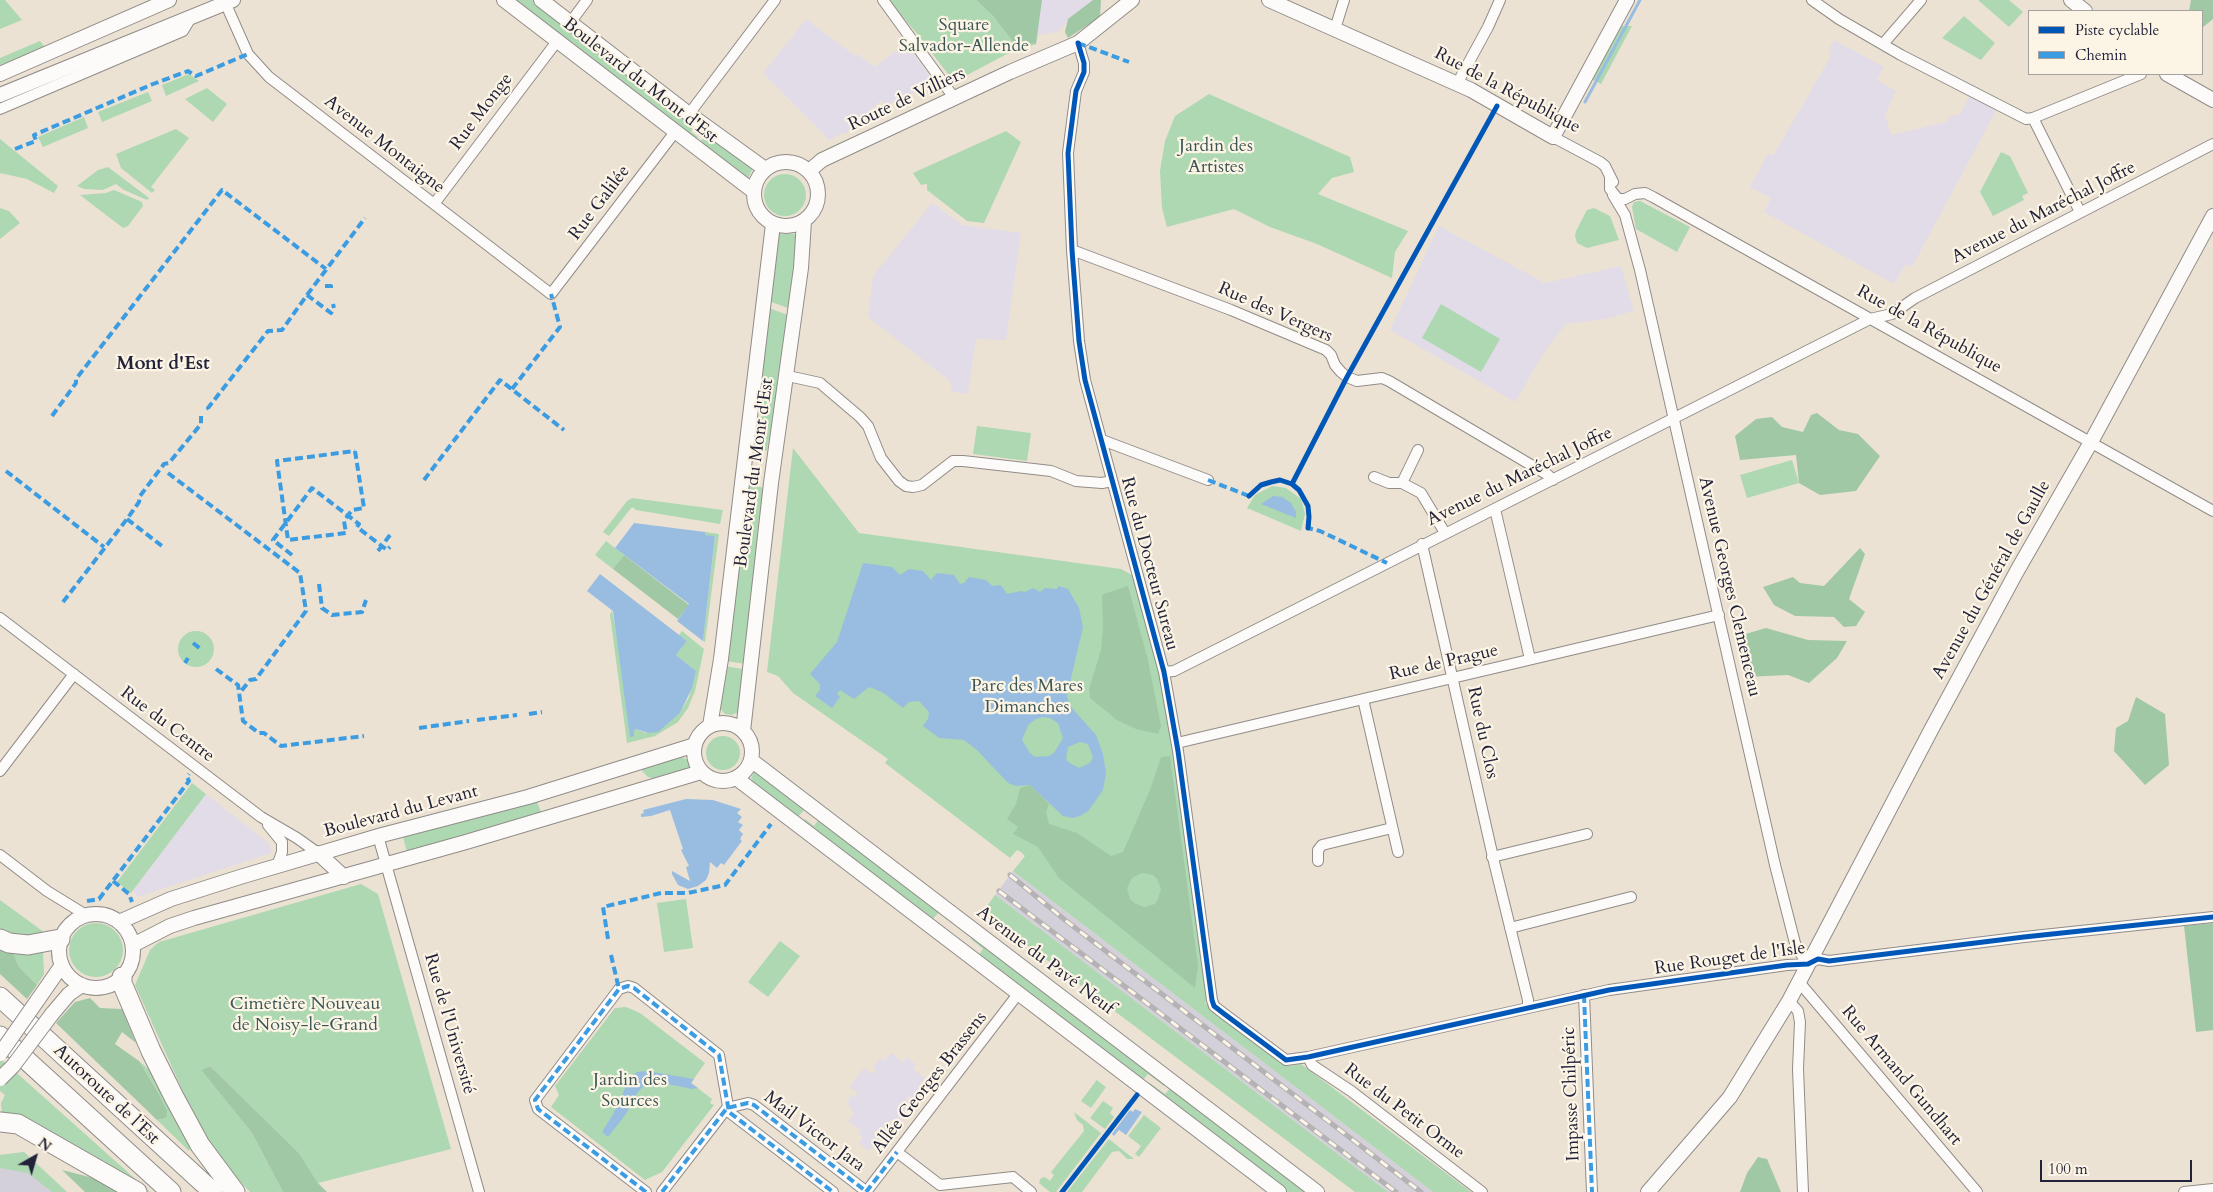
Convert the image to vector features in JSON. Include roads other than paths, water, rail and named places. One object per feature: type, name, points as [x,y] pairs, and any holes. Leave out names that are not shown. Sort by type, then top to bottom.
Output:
[{"type":"highway","points":[[0,939],[9,943],[28,945],[60,939]]},
{"type":"highway","points":[[122,976],[122,983],[151,1051],[174,1097],[200,1145],[235,1192]]},
{"type":"highway","name":"Autoroute de l’Est","points":[[0,997],[213,1192]]},
{"type":"highway","name":"Autoroute de l’Est","points":[[0,1036],[171,1192]]},
{"type":"highway","points":[[0,1122],[5,1121],[18,1124],[137,1192]]},
{"type":"main road","points":[[3,72],[169,0]]},
{"type":"main road","name":"Boulevard du Mont d'Est","points":[[504,0],[754,191]]},
{"type":"main road","name":"Boulevard du Mont d'Est","points":[[541,0],[689,114],[765,169]]},
{"type":"main road","points":[[1078,43],[1132,0]]},
{"type":"main road","name":"Rue de la République","points":[[1269,0],[1482,95],[1553,136]]},
{"type":"main road","points":[[1553,136],[1626,0]]},
{"type":"main road","points":[[2071,0],[2084,10]]},
{"type":"main road","points":[[0,94],[228,1]]},
{"type":"main road","name":"Route de Villiers","points":[[809,171],[822,160],[1078,43]]},
{"type":"main road","points":[[2168,75],[2213,100]]},
{"type":"main road","points":[[788,161],[799,164],[809,171],[816,181],[818,192],[815,208],[804,221],[784,226],[773,224],[765,218],[758,210],[754,191],[757,179],[765,169],[776,163],[788,161]]},
{"type":"main road","name":"Avenue du Général de Gaulle","points":[[1648,1192],[1730,1097],[1789,1001],[1931,730],[2017,571],[2091,442],[2213,216]]},
{"type":"main road","name":"Boulevard du Mont d'Est","points":[[743,731],[770,492],[788,376],[801,268],[804,221]]},
{"type":"main road","name":"Boulevard du Mont d'Est","points":[[710,726],[721,659],[773,224]]},
{"type":"main road","points":[[727,723],[743,731],[752,747],[748,768],[736,778],[720,781],[713,780],[702,772],[694,755],[695,745],[698,738],[710,726],[727,723]]},
{"type":"main road","name":"Boulevard du Levant","points":[[119,922],[171,899],[318,853],[528,797],[695,745]]},
{"type":"main road","name":"Avenue du Pavé Neuf","points":[[751,760],[1317,1192]]},
{"type":"main road","points":[[133,946],[170,926],[702,772]]},
{"type":"main road","points":[[736,778],[1270,1189]]},
{"type":"main road","points":[[318,853],[344,877]]},
{"type":"main road","points":[[86,914],[103,915],[119,922],[126,928],[133,946],[131,962],[122,976],[114,983],[104,987],[93,988],[82,985],[67,974],[59,957],[60,939],[66,928],[86,914]]},
{"type":"main road","points":[[0,1054],[62,965]]},
{"type":"main road","points":[[0,1079],[14,1066],[69,994],[82,985]]},
{"type":"street","points":[[570,22],[587,0]]},
{"type":"street","points":[[689,114],[775,0]]},
{"type":"street","points":[[883,0],[955,99]]},
{"type":"street","points":[[1335,29],[1344,0]]},
{"type":"street","points":[[1457,84],[1488,27],[1500,0]]},
{"type":"street","points":[[1812,0],[1838,19],[2023,118],[2033,118],[2139,75]]},
{"type":"street","points":[[1883,44],[1921,0]]},
{"type":"street","name":"Avenue Montaigne","points":[[228,1],[248,54],[269,77],[552,294]]},
{"type":"street","points":[[0,109],[183,31],[192,16]]},
{"type":"street","name":"Rue Monge","points":[[434,204],[558,40]]},
{"type":"street","name":"Rue du Docteur Sureau","points":[[1078,43],[1084,63],[1084,72],[1076,90],[1068,153],[1076,319],[1086,380],[1164,672],[1177,743],[1214,1006],[1286,1060]]},
{"type":"street","points":[[2033,118],[2080,212]]},
{"type":"street","name":"Rue Galilée","points":[[552,294],[675,132]]},
{"type":"street","name":"Rue de la République","points":[[1553,136],[1605,166],[1610,178],[1625,199]]},
{"type":"street","name":"Avenue du Maréchal Joffre","points":[[1164,672],[1174,671],[1870,319],[1892,314],[1915,298],[2213,144]]},
{"type":"street","name":"Rue de la République","points":[[1610,178],[1610,189],[1618,199],[1625,199],[1635,194],[1645,193],[1653,197],[2213,511]]},
{"type":"street","name":"Avenue Georges Clemenceau","points":[[1613,195],[1624,214],[1633,244],[1775,865],[1796,947],[1808,964]]},
{"type":"street","name":"Avenue Georges Clemenceau","points":[[1624,214],[1625,199]]},
{"type":"street","name":"Rue des Vergers","points":[[1072,250],[1231,310],[1326,350],[1332,355],[1335,365],[1347,377],[1357,381],[1382,378],[1548,475],[1553,480]]},
{"type":"street","points":[[1892,314],[1895,331]]},
{"type":"street","points":[[788,376],[820,383],[860,418],[868,426],[881,458],[899,481],[906,486],[922,485],[953,461],[964,460],[1051,471],[1076,481],[1102,483],[1112,481]]},
{"type":"street","points":[[1102,440],[1208,480]]},
{"type":"street","points":[[1402,483],[1418,450]]},
{"type":"street","points":[[1374,477],[1389,483],[1402,483],[1421,493],[1445,533]]},
{"type":"street","points":[[1495,509],[1530,659]]},
{"type":"street","name":"Rue du Clos","points":[[1422,544],[1454,677],[1492,857],[1528,1000],[1528,1008]]},
{"type":"street","name":"Rue de Prague","points":[[1177,743],[1719,616]]},
{"type":"street","name":"Rue du Centre","points":[[0,618],[261,816],[318,853]]},
{"type":"street","points":[[0,771],[74,674]]},
{"type":"street","points":[[1363,699],[1398,852]]},
{"type":"street","points":[[261,816],[282,842],[282,852],[277,866]]},
{"type":"street","points":[[1318,861],[1318,850],[1322,845],[1392,828]]},
{"type":"street","points":[[1492,857],[1587,834]]},
{"type":"street","name":"Rue de l'Université","points":[[378,836],[479,1192]]},
{"type":"street","points":[[0,855],[47,891],[86,914]]},
{"type":"street","points":[[1510,928],[1631,897]]},
{"type":"street","name":"Rue Rouget de l'Isle","points":[[1286,1060],[1308,1057],[1609,990],[1787,965],[1808,964],[1818,959],[1829,961],[2024,936],[2213,917]]},
{"type":"street","name":"Rue Armand Gundhart","points":[[1799,982],[1978,1192]]},
{"type":"street","points":[[646,1192],[538,1109],[535,1100],[619,989],[628,986],[634,988],[716,1051],[721,1059],[727,1108],[662,1192]]},
{"type":"street","name":"Allée Georges Brassens","points":[[866,1192],[1018,994]]},
{"type":"street","name":"Impasse Chilpéric","points":[[1584,995],[1592,1192]]},
{"type":"street","points":[[1789,1001],[1798,1011],[1800,1022],[1798,1069],[1803,1192]]},
{"type":"street","name":"Rue du Petit Orme","points":[[1308,1057],[1312,1065],[1351,1091],[1482,1192]]},
{"type":"street","name":"Mail Victor Jara","points":[[833,1192],[734,1116],[727,1108],[748,1103],[754,1105],[866,1192]]},
{"type":"street","points":[[897,1152],[940,1185],[1013,1177],[1031,1192]]},
{"type":"street","points":[[2184,1192],[2213,1189]]},
{"type":"water","points":[[1273,496],[1282,497],[1291,503],[1296,512],[1296,518],[1261,504]]},
{"type":"water","points":[[634,523],[705,532],[705,535],[715,536],[703,641],[677,621],[689,604],[615,548]]},
{"type":"water","points":[[863,563],[892,567],[900,575],[909,569],[923,571],[931,580],[937,573],[954,575],[960,584],[964,583],[969,577],[986,580],[992,586],[1001,585],[1007,594],[1025,592],[1033,588],[1040,592],[1045,588],[1057,589],[1058,586],[1068,589],[1079,608],[1083,627],[1067,696],[1070,706],[1096,735],[1103,754],[1106,773],[1103,790],[1089,810],[1082,815],[1073,818],[1063,816],[1030,785],[1016,786],[1008,783],[977,750],[964,740],[939,738],[923,726],[928,719],[929,712],[919,701],[909,702],[903,708],[882,692],[869,687],[854,699],[840,690],[837,694],[840,697],[832,708],[815,696],[820,690],[820,684],[810,674],[837,642]],"holes":[[[1050,718],[1058,723],[1063,738],[1054,753],[1049,756],[1035,757],[1030,753],[1022,740],[1028,725],[1036,719]],[[1080,742],[1088,744],[1093,757],[1090,763],[1079,768],[1068,762],[1066,758],[1068,747]]]},
{"type":"water","points":[[600,574],[687,641],[676,655],[696,671],[692,688],[680,713],[658,732],[648,733],[636,729],[634,736],[630,737],[613,611],[587,591]]},
{"type":"water","points":[[686,799],[713,800],[741,809],[737,813],[742,817],[738,822],[743,825],[739,830],[743,834],[740,839],[742,841],[724,865],[721,863],[717,868],[710,862],[706,880],[698,886],[688,889],[678,885],[672,874],[672,871],[690,881],[686,867],[689,866],[681,850],[683,849],[670,810],[641,817],[641,814],[644,813],[643,810]]},
{"type":"water","points":[[647,1071],[694,1079],[691,1083],[698,1088],[692,1089],[654,1081],[647,1082],[637,1093],[626,1114],[608,1137],[602,1132],[612,1116],[630,1078],[637,1072]]},
{"type":"water","points":[[1135,1109],[1142,1112],[1126,1135],[1119,1130],[1114,1136],[1112,1134],[1130,1110],[1133,1112]]},
{"type":"waterway","points":[[1585,102],[1640,0]]},
{"type":"railway","points":[[1010,875],[1065,920],[1421,1192]]},
{"type":"railway","points":[[999,891],[1396,1192]]},
{"type":"district","name":"Mont d'Est","points":[[163,365]]},
{"type":"park label","name":"Square Salvador-Allende","points":[[964,36]]},
{"type":"park label","name":"Jardin des Artistes","points":[[1216,157]]},
{"type":"park label","name":"Parc des Mares Dimanches","points":[[1027,698]]},
{"type":"park label","name":"Cimetière Nouveau de Noisy-le-Grand","points":[[305,1015]]},
{"type":"park label","name":"Jardin des Sources","points":[[630,1091]]}]
